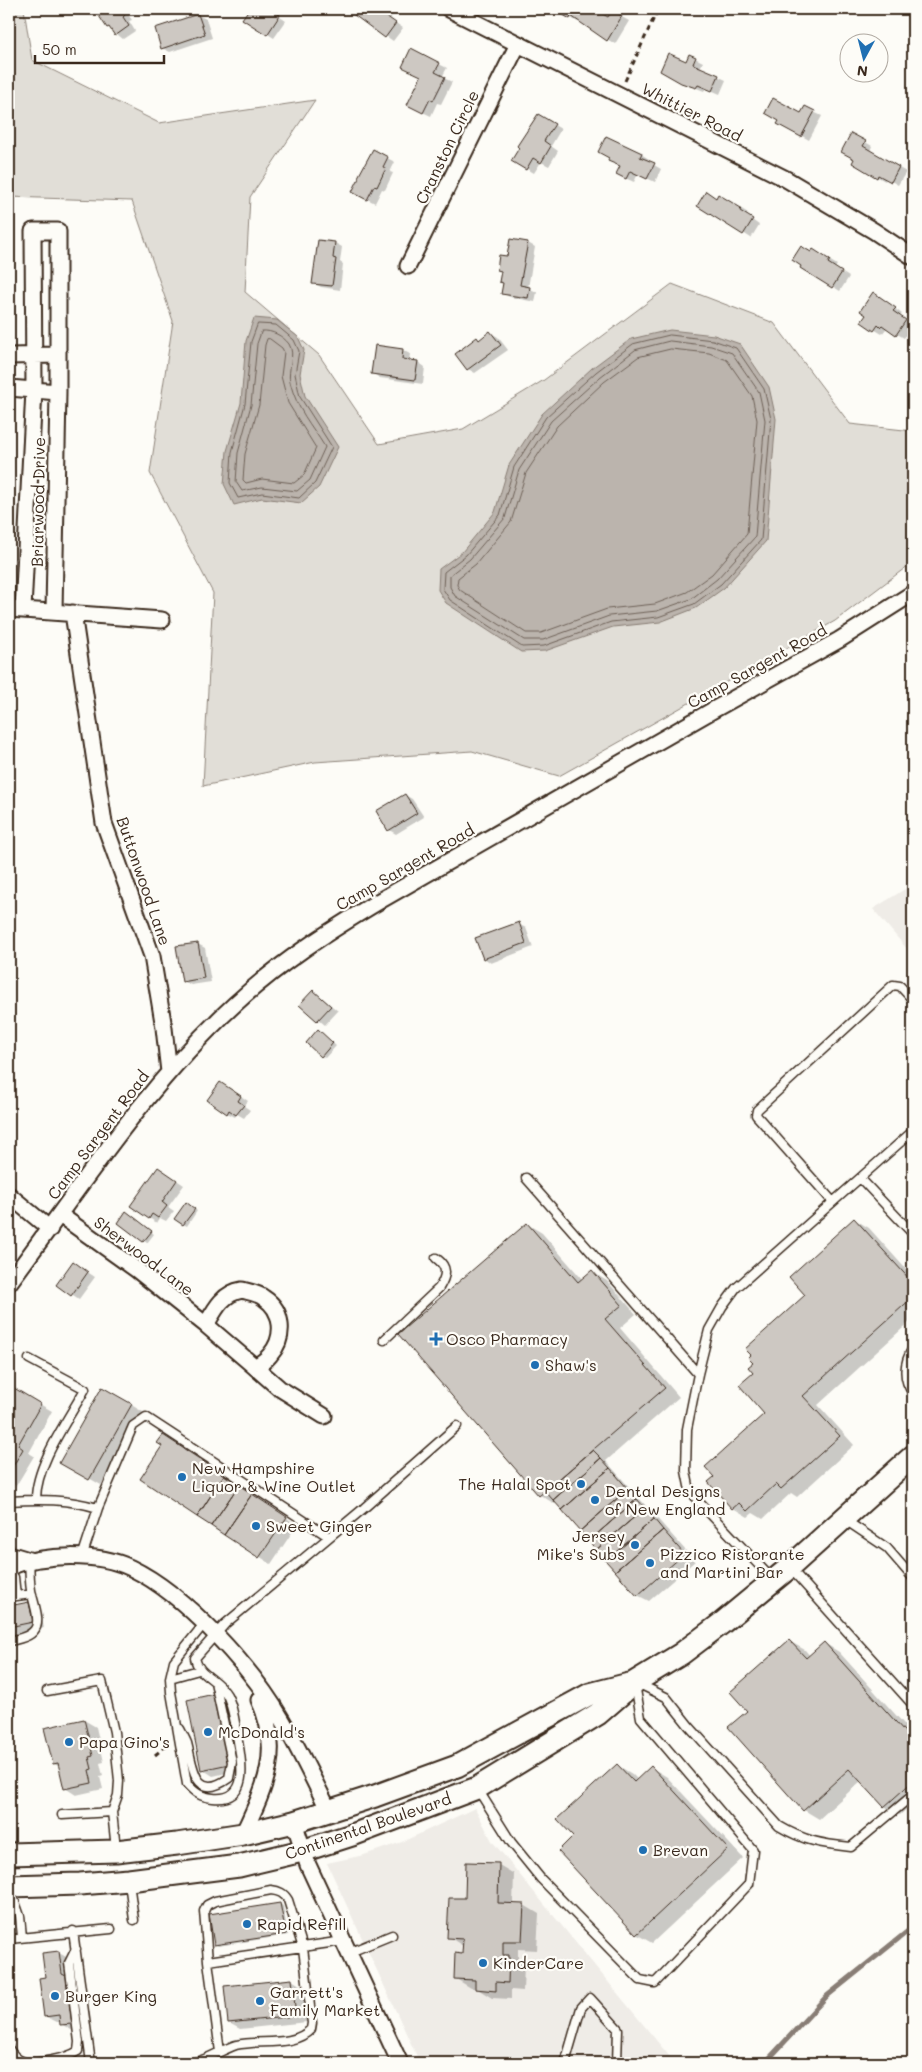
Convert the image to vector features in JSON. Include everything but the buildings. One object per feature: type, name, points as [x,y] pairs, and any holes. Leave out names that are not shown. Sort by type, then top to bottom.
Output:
[{"type":"main road","name":"Continental Boulevard","points":[[9,1886],[129,1880],[240,1866],[302,1851],[395,1820],[477,1788],[598,1714],[635,1682],[680,1654],[774,1581],[913,1456]]},
{"type":"main road","name":"Continental Boulevard","points":[[9,1854],[116,1851],[243,1834],[294,1822],[375,1796],[457,1766],[590,1694],[635,1682]]},
{"type":"street","name":"Whittier Road","points":[[449,9],[786,179],[913,256]]},
{"type":"street","name":"Cranston Circle","points":[[408,266],[518,44]]},
{"type":"street","name":"Briarwood Drive","points":[[16,609],[34,390],[33,231],[58,231],[58,392],[54,612]]},
{"type":"street","points":[[9,356],[58,355]]},
{"type":"street","points":[[9,388],[58,392]]},
{"type":"street","name":"Camp Sargent Road","points":[[9,1283],[60,1216],[108,1147],[169,1072],[234,1005],[296,954],[330,931],[715,709],[839,640],[913,593]]},
{"type":"street","points":[[16,609],[162,620]]},
{"type":"street","name":"Buttonwood Lane","points":[[73,614],[104,823],[152,956],[169,1072]]},
{"type":"street","points":[[9,1195],[50,1229]]},
{"type":"street","name":"Sherwood Lane","points":[[60,1216],[137,1270],[206,1325],[279,1388],[324,1416]]},
{"type":"street","points":[[206,1325],[218,1304],[232,1292],[242,1290],[253,1293],[262,1296],[271,1303],[280,1319],[281,1329],[278,1344],[269,1357],[255,1367]]},
{"type":"street","points":[[9,1554],[29,1560],[99,1558],[130,1568],[166,1590],[216,1635],[245,1669],[281,1718],[329,1811]]},
{"type":"street","points":[[9,1569],[29,1560]]},
{"type":"street","points":[[243,1834],[264,1790],[272,1753],[268,1718],[245,1669]]},
{"type":"street","points":[[294,1822],[302,1851],[400,2063]]},
{"type":"lane","points":[[833,1202],[756,1115],[757,1110],[893,985],[900,986],[913,1000]]},
{"type":"lane","points":[[774,1581],[697,1500],[689,1486],[686,1471],[687,1429],[709,1330],[722,1307],[736,1288],[913,1131]]},
{"type":"lane","points":[[526,1178],[698,1374]]},
{"type":"lane","points":[[861,1179],[913,1234]]},
{"type":"lane","points":[[384,1340],[440,1288],[445,1280],[446,1273],[445,1267],[436,1258]]},
{"type":"lane","points":[[913,1348],[907,1358],[905,1368],[906,1379],[913,1393]]},
{"type":"lane","points":[[29,1359],[85,1389],[42,1468],[36,1486],[36,1499]]},
{"type":"lane","points":[[82,1557],[98,1508],[133,1426],[146,1418],[330,1537]]},
{"type":"lane","points":[[204,1624],[174,1661],[170,1678],[187,1784],[194,1792],[202,1796],[216,1798],[229,1795],[237,1789],[242,1778],[243,1767],[233,1715],[227,1695],[215,1680],[199,1670],[195,1658],[225,1624],[330,1537],[457,1426]]},
{"type":"lane","points":[[9,1501],[36,1499],[79,1502],[98,1508]]},
{"type":"lane","points":[[844,1520],[887,1548],[913,1578]]},
{"type":"lane","points":[[9,1641],[30,1636],[36,1630],[38,1621],[36,1604],[32,1594],[29,1560]]},
{"type":"lane","points":[[790,1567],[913,1705]]},
{"type":"lane","points":[[9,1569],[14,1578],[12,1597],[32,1594]]},
{"type":"lane","points":[[170,1678],[199,1670]]},
{"type":"lane","points":[[176,1723],[186,1740],[193,1773],[198,1781],[207,1785],[221,1784],[229,1778],[232,1762],[215,1680]]},
{"type":"lane","points":[[47,1690],[102,1681],[114,1732],[119,1781],[118,1795],[112,1812],[116,1851]]},
{"type":"lane","points":[[477,1788],[512,1842],[541,1879],[640,1980],[655,1983],[748,1884],[753,1850],[641,1718],[635,1682]]},
{"type":"lane","points":[[635,1682],[666,1697],[689,1726],[780,1826],[799,1837],[822,1844],[851,1847],[913,1795]]},
{"type":"lane","points":[[62,1815],[112,1812]]},
{"type":"lane","points":[[129,1880],[134,1920]]},
{"type":"lane","points":[[9,1886],[20,1916],[22,1937]]},
{"type":"lane","points":[[192,2063],[220,2052],[236,2045],[300,2038],[311,2030],[312,2023],[303,1948],[286,1895],[278,1891],[271,1890],[214,1901],[207,1905],[204,1911],[203,1919],[220,2052]]},
{"type":"lane","points":[[9,1939],[111,1928]]},
{"type":"lane","points":[[74,1932],[91,2063]]},
{"type":"lane","points":[[208,1961],[303,1948],[346,1947],[392,1935]]},
{"type":"lane","points":[[9,2049],[22,2062],[70,2057],[78,2051],[79,2042],[69,1963],[76,1949]]},
{"type":"lane","points":[[565,2063],[581,2008],[590,1998],[618,2029],[616,2063]]},
{"type":"path","points":[[618,95],[658,9]]},
{"type":"path","points":[[155,1755],[169,1743]]},
{"type":"shaded area","points":[[9,9],[24,9],[32,60],[159,123],[315,100],[250,197],[245,292],[319,355],[379,444],[463,429],[544,380],[672,284],[774,323],[850,424],[913,431],[913,562],[835,621],[559,776],[472,751],[315,762],[203,786],[213,593],[150,473],[173,321],[132,201],[9,197]]},
{"type":"shaded area","points":[[913,884],[913,956],[873,909]]},
{"type":"shaded area","name":"KinderCare","points":[[475,1808],[492,1841],[675,2063],[420,2063],[327,1863],[364,1855],[402,1842]]},
{"type":"water","points":[[254,318],[277,320],[298,337],[304,350],[300,374],[305,396],[338,447],[319,487],[301,503],[262,498],[234,505],[224,484],[227,451],[241,403],[246,341]]},
{"type":"water","points":[[670,330],[714,335],[740,344],[769,387],[776,419],[766,541],[724,588],[696,608],[660,622],[613,627],[545,651],[521,652],[446,603],[438,590],[439,569],[462,552],[495,512],[509,465],[542,414],[592,368],[631,339]]},
{"type":"waterway","points":[[765,2063],[827,1996],[913,1927]]},
{"type":"place","name":"Osco Pharmacy","points":[[436,1339]]},
{"type":"place","name":"Shaw's","points":[[535,1365]]},
{"type":"place","name":"New Hampshire Liquor & Wine Outlet","points":[[182,1477]]},
{"type":"place","name":"The Halal Spot","points":[[581,1484]]},
{"type":"place","name":"Dental Designs of New England","points":[[595,1500]]},
{"type":"place","name":"Sweet Ginger","points":[[256,1526]]},
{"type":"place","name":"Jersey Mike's Subs","points":[[635,1545]]},
{"type":"place","name":"Pizzico Ristorante and Martini Bar","points":[[650,1563]]},
{"type":"place","name":"McDonald's","points":[[208,1732]]},
{"type":"place","name":"Papa Gino's","points":[[69,1742]]},
{"type":"place","name":"Brevan","points":[[643,1850]]},
{"type":"place","name":"Rapid Refill","points":[[247,1924]]},
{"type":"place","name":"KinderCare","points":[[483,1963]]},
{"type":"place","name":"Burger King","points":[[55,1996]]},
{"type":"place","name":"Garrett's Family Market","points":[[260,2001]]}]
